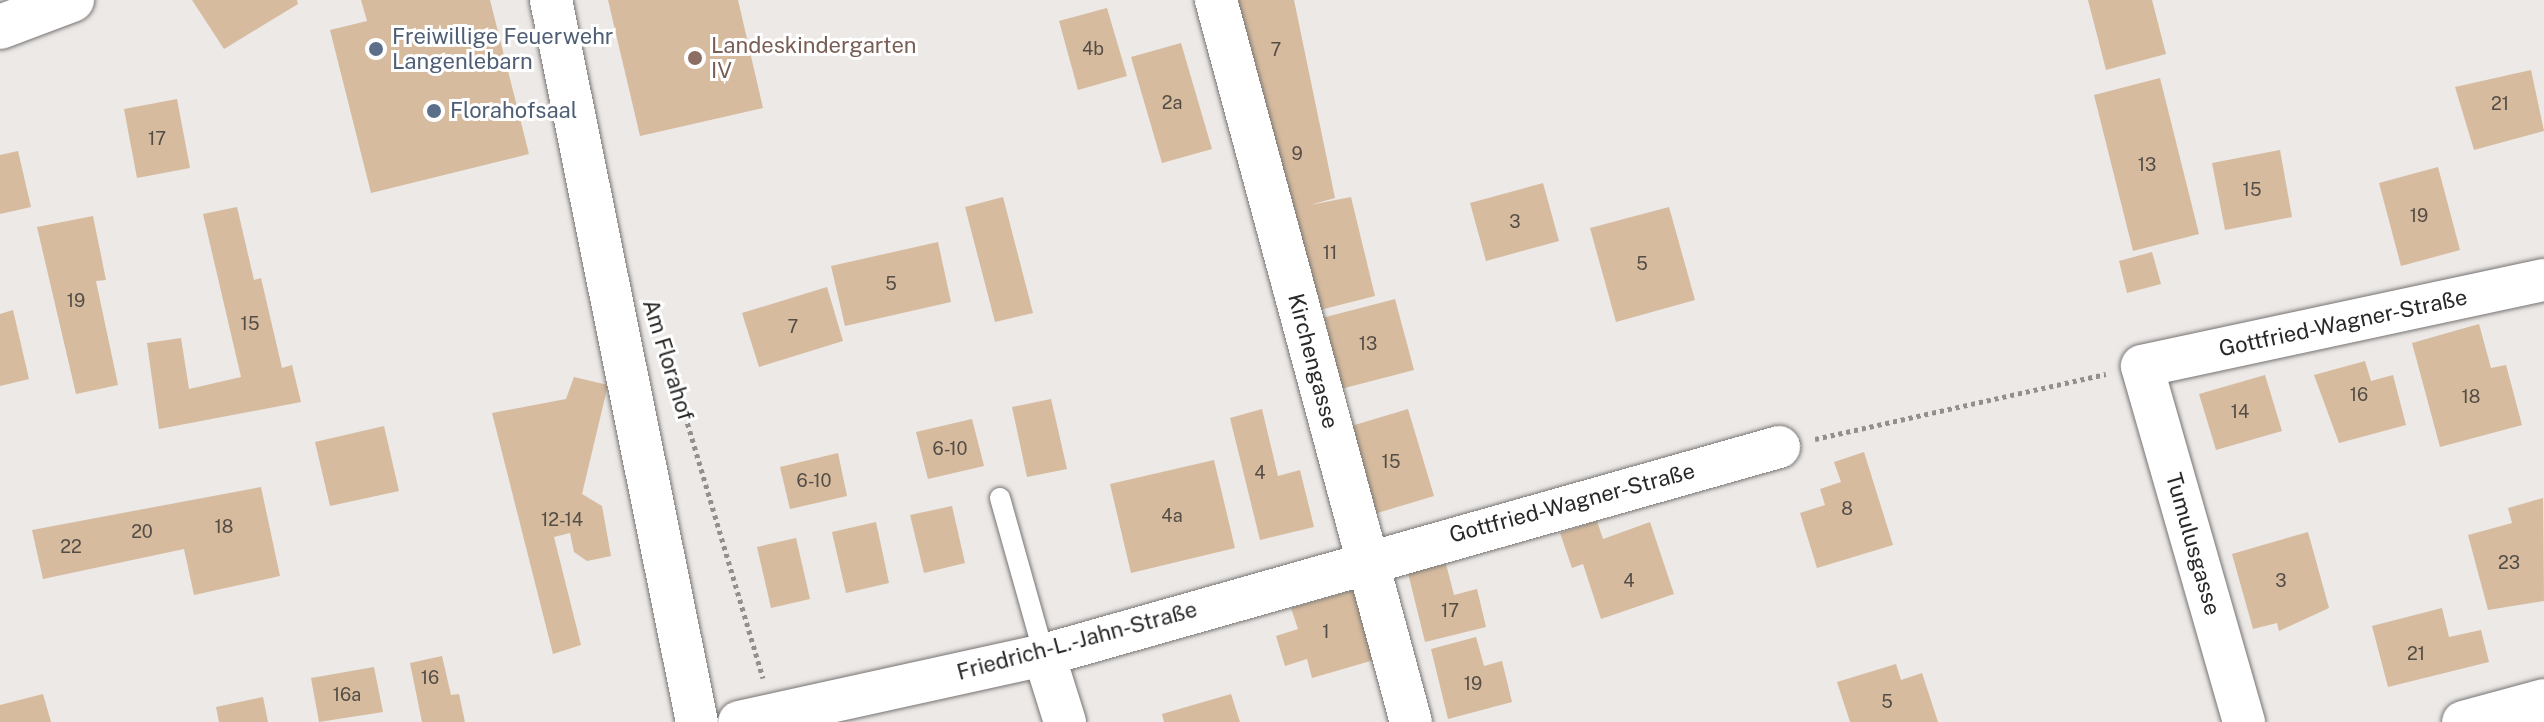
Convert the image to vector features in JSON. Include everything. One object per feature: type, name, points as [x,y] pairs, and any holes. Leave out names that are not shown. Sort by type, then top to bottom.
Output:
[{"type":"main road","points":[[0,27],[72,0]]},
{"type":"street","name":"Am Florahof","points":[[551,0],[697,722]]},
{"type":"street","name":"Kirchengasse","points":[[1216,0],[1411,722]]},
{"type":"street","name":"Gottfried-Wagner-Straße","points":[[2142,366],[2544,280]]},
{"type":"street","name":"Tumulusgasse","points":[[2142,366],[2244,722]]},
{"type":"street","name":"Gottfried-Wagner-Straße","points":[[1366,559],[1779,447]]},
{"type":"street","name":"Friedrich-L.-Jahn-Straße","points":[[757,718],[1044,655],[1366,559]]},
{"type":"street","points":[[1044,655],[1065,722]]},
{"type":"street","points":[[2463,722],[2544,700]]},
{"type":"lane","points":[[1000,498],[1044,655]]},
{"type":"path","name":"Am Florahof","points":[[662,339],[757,718]]},
{"type":"path","points":[[1779,447],[2142,366]]},
{"type":"building","points":[[192,0],[297,0],[298,4],[224,49]]},
{"type":"building","name":"Florahofsaal","points":[[361,0],[490,0],[529,154],[371,193],[330,30],[367,21]]},
{"type":"building","points":[[608,0],[738,0],[763,108],[640,136]]},
{"type":"building","points":[[1231,0],[1294,0],[1335,198],[1310,205],[1351,197],[1375,296],[1312,312]]},
{"type":"building","points":[[2088,0],[2152,0],[2166,54],[2106,70]]},
{"type":"building","points":[[1107,8],[1127,76],[1078,90],[1059,21]]},
{"type":"building","points":[[1181,43],[1212,149],[1162,163],[1131,57]]},
{"type":"building","points":[[2531,70],[2544,131],[2474,150],[2455,87]]},
{"type":"building","points":[[2160,78],[2199,234],[2133,251],[2094,95]]},
{"type":"building","points":[[177,99],[190,168],[137,178],[124,109]]},
{"type":"building","points":[[2280,150],[2292,217],[2225,230],[2212,163]]},
{"type":"building","points":[[18,151],[31,207],[0,214],[0,155]]},
{"type":"building","points":[[2438,167],[2460,250],[2401,266],[2379,183]]},
{"type":"building","points":[[1543,183],[1559,241],[1486,261],[1470,203]]},
{"type":"building","points":[[1003,197],[1033,313],[995,322],[965,207]]},
{"type":"building","points":[[237,207],[254,280],[261,278],[282,368],[292,365],[301,402],[159,429],[147,343],[181,338],[189,389],[241,377],[203,214]]},
{"type":"building","points":[[1669,207],[1695,300],[1616,322],[1590,228]]},
{"type":"building","points":[[93,216],[106,280],[96,281],[118,385],[76,394],[37,227]]},
{"type":"building","points":[[938,242],[951,302],[845,326],[831,266]]},
{"type":"building","points":[[2152,252],[2161,284],[2127,293],[2119,261]]},
{"type":"building","points":[[827,287],[843,341],[759,367],[742,313]]},
{"type":"building","points":[[1395,299],[1414,370],[1341,389],[1322,318]]},
{"type":"building","points":[[13,310],[29,379],[0,386],[0,314]]},
{"type":"building","points":[[2479,324],[2491,368],[2506,365],[2522,425],[2440,447],[2412,343]]},
{"type":"building","points":[[2365,361],[2371,381],[2393,375],[2406,425],[2339,443],[2314,375]]},
{"type":"building","points":[[2265,375],[2282,431],[2216,450],[2199,394]]},
{"type":"building","points":[[574,377],[608,385],[582,494],[602,506],[611,556],[587,561],[574,552],[570,533],[554,537],[581,645],[553,654],[492,413],[566,399]]},
{"type":"building","points":[[1051,399],[1067,469],[1027,477],[1012,407]]},
{"type":"building","points":[[1262,409],[1278,476],[1300,470],[1314,527],[1260,540],[1230,418]]},
{"type":"building","points":[[1408,409],[1434,496],[1374,514],[1348,427]]},
{"type":"building","points":[[972,419],[984,466],[928,479],[916,432]]},
{"type":"building","points":[[384,426],[399,491],[330,506],[315,442]]},
{"type":"building","points":[[1864,452],[1893,545],[1817,568],[1800,513],[1825,505],[1820,489],[1841,482],[1834,462]]},
{"type":"building","points":[[838,453],[847,496],[790,509],[780,467]]},
{"type":"building","points":[[1214,460],[1235,548],[1131,573],[1110,484]]},
{"type":"building","points":[[261,487],[280,576],[194,595],[184,549],[43,579],[32,530]]},
{"type":"building","points":[[2543,498],[2544,601],[2488,610],[2468,535],[2512,523],[2508,508]]},
{"type":"building","points":[[952,506],[965,563],[924,573],[910,515]]},
{"type":"building","points":[[1597,521],[1603,539],[1650,522],[1674,594],[1601,619],[1583,564],[1572,568],[1560,533]]},
{"type":"building","points":[[876,522],[889,583],[846,593],[832,532]]},
{"type":"building","points":[[2308,532],[2329,608],[2279,631],[2277,623],[2253,629],[2232,554]]},
{"type":"building","points":[[796,538],[810,599],[771,608],[757,547]]},
{"type":"building","points":[[1446,564],[1454,595],[1477,589],[1486,627],[1425,642],[1408,573]]},
{"type":"building","points":[[1353,590],[1374,660],[1312,678],[1307,659],[1285,666],[1276,636],[1298,629],[1291,608]]},
{"type":"building","points":[[2442,608],[2449,637],[2481,630],[2489,662],[2388,687],[2372,626]]},
{"type":"building","points":[[1476,637],[1484,666],[1502,661],[1512,702],[1448,719],[1431,649]]},
{"type":"building","points":[[442,656],[451,695],[459,694],[465,722],[422,722],[410,663]]},
{"type":"building","points":[[1896,664],[1901,680],[1922,673],[1938,722],[1850,722],[1837,682]]},
{"type":"building","points":[[374,667],[383,712],[319,722],[311,678]]},
{"type":"building","points":[[43,694],[51,722],[0,722],[0,705]]},
{"type":"building","points":[[1231,694],[1240,722],[1164,722],[1162,714]]},
{"type":"building","points":[[263,697],[268,722],[219,722],[216,707]]},
{"type":"place","name":"Freiwillige Feuerwehr Langenlebarn","points":[[376,49]]},
{"type":"place","name":"Landeskindergarten IV","points":[[695,58]]},
{"type":"place","name":"Florahofsaal","points":[[434,111]]}]
